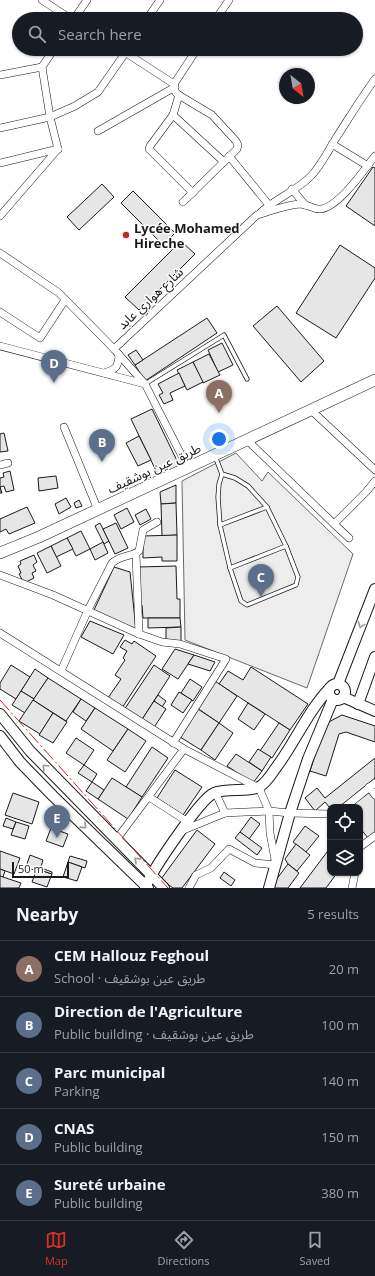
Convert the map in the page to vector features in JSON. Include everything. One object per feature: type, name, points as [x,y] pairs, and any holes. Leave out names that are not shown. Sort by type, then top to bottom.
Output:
[{"type":"main road","name":"طريق عين بوشقيف","points":[[0,557],[5,551],[98,510],[375,380]]},
{"type":"street","points":[[42,0],[60,12]]},
{"type":"street","points":[[79,12],[87,0]]},
{"type":"street","points":[[152,12],[160,0]]},
{"type":"street","points":[[221,12],[229,0]]},
{"type":"street","points":[[49,56],[42,67],[50,117],[58,149]]},
{"type":"street","points":[[0,128],[50,117],[75,106],[98,92],[120,56]]},
{"type":"street","points":[[133,56],[174,85],[175,91],[180,95],[212,115],[238,145],[237,149],[183,202]]},
{"type":"street","points":[[98,131],[174,85],[193,56]]},
{"type":"street","points":[[0,75],[42,67]]},
{"type":"street","points":[[258,215],[269,205],[310,177],[320,164],[358,103],[375,80]]},
{"type":"street","points":[[180,95],[173,115],[149,148],[193,193]]},
{"type":"street","points":[[173,115],[224,162]]},
{"type":"street","points":[[332,144],[368,166]]},
{"type":"street","points":[[0,163],[58,149]]},
{"type":"street","points":[[0,216],[58,149]]},
{"type":"street","points":[[229,156],[269,205]]},
{"type":"street","name":"شارع هواري عابد","points":[[114,349],[216,252],[258,215],[300,204],[320,210],[326,208],[349,190],[375,156]]},
{"type":"street","points":[[292,189],[304,205]]},
{"type":"street","points":[[0,253],[59,294],[114,349],[145,384],[188,468]]},
{"type":"street","points":[[0,312],[40,338],[65,300]]},
{"type":"street","points":[[0,346],[145,384]]},
{"type":"street","points":[[104,373],[114,370],[118,365],[119,355]]},
{"type":"street","points":[[311,410],[375,470]]},
{"type":"street","points":[[64,427],[98,510]]},
{"type":"street","points":[[247,440],[349,538]]},
{"type":"street","points":[[0,465],[8,463]]},
{"type":"street","points":[[334,524],[375,481]]},
{"type":"street","points":[[139,634],[136,554],[139,551],[143,530],[157,522]]},
{"type":"street","points":[[61,671],[88,610],[112,563],[118,558],[136,554]]},
{"type":"street","points":[[0,575],[53,595],[139,634],[162,642],[180,644],[226,659],[173,743]]},
{"type":"street","points":[[375,589],[334,686],[329,694],[375,711]]},
{"type":"street","points":[[0,633],[173,743],[259,788],[269,811],[270,833],[276,865]]},
{"type":"street","points":[[358,704],[375,657]]},
{"type":"street","points":[[0,736],[20,762],[48,791],[146,887],[152,875],[181,831],[204,800],[214,792],[259,788],[268,779],[282,760],[318,701],[334,686],[343,687],[345,694],[338,698],[311,751],[290,813],[269,888]]},
{"type":"street","points":[[0,714],[30,751],[164,888]]},
{"type":"street","points":[[116,840],[184,749]]},
{"type":"street","points":[[349,804],[372,785],[375,795]]},
{"type":"street","points":[[214,792],[224,813]]},
{"type":"street","points":[[149,797],[188,822]]},
{"type":"street","points":[[181,831],[224,813],[269,811],[327,814]]},
{"type":"street","points":[[363,845],[375,836]]},
{"type":"street","points":[[189,888],[196,875],[211,868],[229,849],[255,863],[276,865]]},
{"type":"street","points":[[352,888],[354,876]]},
{"type":"lane","points":[[145,384],[224,335],[247,379]]},
{"type":"lane","points":[[214,455],[222,474],[219,484],[218,497],[220,525],[230,568],[241,601],[247,604],[296,585],[298,577],[286,546],[267,507],[248,486],[235,478],[222,474]]},
{"type":"lane","points":[[220,525],[267,507]]},
{"type":"lane","points":[[230,568],[286,546]]},
{"type":"shaded area","points":[[236,453],[262,481],[268,472],[353,554],[307,688],[185,640],[182,481]]},
{"type":"building","points":[[373,167],[375,168],[375,226],[346,206]]},
{"type":"building","points":[[102,184],[114,197],[79,230],[67,217]]},
{"type":"building","points":[[133,191],[175,233],[163,245],[121,203]]},
{"type":"building","points":[[181,241],[195,254],[139,310],[125,297]]},
{"type":"building","points":[[340,245],[375,268],[375,278],[336,338],[296,313]]},
{"type":"building","points":[[277,306],[324,361],[301,382],[253,326]]},
{"type":"building","points":[[207,318],[217,333],[145,381],[135,365]]},
{"type":"building","points":[[222,343],[233,365],[218,372],[208,350]]},
{"type":"building","points":[[136,350],[143,360],[135,365],[128,355]]},
{"type":"building","points":[[209,354],[220,375],[203,383],[193,362]]},
{"type":"building","points":[[193,362],[203,382],[187,390],[177,370]]},
{"type":"building","points":[[179,373],[185,386],[170,393],[173,400],[164,404],[159,395],[163,393],[158,384]]},
{"type":"building","points":[[152,409],[180,467],[159,477],[131,419]]},
{"type":"building","points":[[4,433],[8,451],[0,452],[0,434]]},
{"type":"building","points":[[139,436],[151,460],[138,466],[126,443]]},
{"type":"building","points":[[10,471],[14,490],[6,492],[4,486],[0,487],[0,478],[4,477],[3,473]]},
{"type":"building","points":[[56,476],[58,488],[39,491],[38,478]]},
{"type":"building","points":[[176,485],[176,503],[161,504],[160,492]]},
{"type":"building","points":[[66,498],[71,507],[59,514],[55,504]]},
{"type":"building","points":[[79,500],[82,506],[76,508],[74,503]]},
{"type":"building","points":[[176,503],[177,535],[162,536],[161,504]]},
{"type":"building","points":[[27,507],[35,523],[9,534],[6,529],[0,532],[0,519]]},
{"type":"building","points":[[127,508],[134,522],[121,529],[114,515]]},
{"type":"building","points":[[146,509],[151,519],[140,525],[135,515]]},
{"type":"building","points":[[100,523],[109,541],[104,544],[95,526]]},
{"type":"building","points":[[116,523],[128,548],[115,554],[103,529]]},
{"type":"building","points":[[81,531],[90,549],[76,556],[67,538]]},
{"type":"building","points":[[177,535],[177,561],[162,561],[162,557],[143,558],[143,536]]},
{"type":"building","points":[[67,538],[73,549],[56,557],[51,546]]},
{"type":"building","points":[[103,542],[108,553],[95,560],[90,549]]},
{"type":"building","points":[[51,546],[61,566],[47,573],[37,553]]},
{"type":"building","points":[[34,555],[37,562],[33,565],[36,571],[32,573],[34,578],[24,583],[19,574],[21,573],[18,566],[21,564],[20,561]]},
{"type":"building","points":[[176,566],[177,599],[180,599],[180,618],[143,618],[142,605],[139,605],[138,567]]},
{"type":"building","points":[[114,567],[130,572],[136,630],[94,610]]},
{"type":"building","points":[[148,618],[180,618],[181,627],[148,628]]},
{"type":"building","points":[[90,621],[124,635],[113,654],[81,637]]},
{"type":"building","points":[[181,627],[181,641],[166,641],[166,628]]},
{"type":"building","points":[[125,640],[132,644],[134,641],[156,656],[122,708],[108,698],[121,679],[115,675],[125,660],[123,658],[127,651],[120,647]]},
{"type":"building","points":[[175,649],[194,655],[178,679],[162,669]]},
{"type":"building","points":[[194,655],[215,662],[210,671],[188,664]]},
{"type":"building","points":[[11,665],[30,677],[16,699],[0,689],[0,683]]},
{"type":"building","points":[[154,665],[170,676],[141,721],[124,710]]},
{"type":"building","points":[[251,667],[308,704],[290,730],[219,684],[228,671],[243,680]]},
{"type":"building","points":[[35,669],[48,678],[34,699],[21,691]]},
{"type":"building","points":[[48,678],[81,699],[66,721],[33,700]]},
{"type":"building","points":[[190,679],[202,687],[193,701],[181,693]]},
{"type":"building","points":[[215,681],[237,696],[219,723],[197,708]]},
{"type":"building","points":[[21,691],[34,699],[25,713],[12,705]]},
{"type":"building","points":[[179,692],[192,700],[183,713],[171,705]]},
{"type":"building","points":[[158,695],[166,701],[162,707],[154,701]]},
{"type":"building","points":[[81,699],[95,708],[86,721],[73,712]]},
{"type":"building","points":[[33,700],[53,713],[40,734],[19,721]]},
{"type":"building","points":[[154,701],[166,709],[153,729],[141,721]]},
{"type":"building","points":[[248,703],[265,714],[254,730],[238,719]]},
{"type":"building","points":[[95,708],[128,729],[113,751],[81,729]]},
{"type":"building","points":[[198,709],[219,723],[201,750],[180,737]]},
{"type":"building","points":[[53,713],[67,722],[53,743],[39,735]]},
{"type":"building","points":[[342,715],[375,726],[375,742],[346,732],[339,734],[326,776],[310,771],[325,724]]},
{"type":"building","points":[[219,723],[233,733],[215,760],[201,750]]},
{"type":"building","points":[[279,723],[290,730],[272,758],[260,751]]},
{"type":"building","points":[[128,729],[146,741],[125,772],[107,760]]},
{"type":"building","points":[[76,738],[94,750],[84,765],[66,753]]},
{"type":"building","points":[[152,747],[168,758],[142,797],[126,787]]},
{"type":"building","points":[[258,749],[271,757],[262,771],[249,762]]},
{"type":"building","points":[[236,754],[262,771],[253,783],[227,766]]},
{"type":"building","points":[[375,758],[375,778],[343,804],[327,804],[325,802],[315,811],[305,798],[317,788],[325,798]]},
{"type":"building","points":[[84,765],[97,774],[92,782],[78,773]]},
{"type":"building","points":[[175,770],[202,787],[183,815],[157,798]]},
{"type":"building","points":[[112,778],[142,797],[128,819],[98,799]]},
{"type":"building","points":[[92,782],[104,790],[98,799],[86,791]]},
{"type":"building","points":[[370,792],[375,798],[375,833],[368,838],[363,832],[363,804],[354,804]]},
{"type":"building","points":[[13,793],[39,802],[32,824],[5,815]]},
{"type":"building","points":[[251,817],[260,824],[249,839],[240,832]]},
{"type":"building","points":[[6,818],[16,822],[13,829],[3,826]]},
{"type":"building","points":[[16,822],[29,826],[25,839],[11,835]]},
{"type":"building","points":[[305,826],[319,836],[306,852],[293,842]]},
{"type":"building","points":[[51,828],[68,834],[63,847],[46,841]]},
{"type":"building","points":[[197,830],[215,844],[182,888],[173,888],[161,879]]},
{"type":"building","points":[[240,832],[262,848],[257,855],[235,838]]},
{"type":"building","points":[[296,844],[310,855],[297,871],[288,864],[285,859]]},
{"type":"building","points":[[0,851],[20,858],[14,874],[0,869]]},
{"type":"building","points":[[327,852],[327,876],[335,876],[326,888],[300,888]]},
{"type":"building","points":[[30,855],[43,860],[40,870],[52,874],[47,887],[32,882],[36,871],[26,867]]},
{"type":"building","points":[[70,856],[87,861],[85,868],[68,862]]},
{"type":"building","points":[[68,862],[82,867],[77,881],[63,877]]},
{"type":"building","points":[[288,864],[299,873],[288,888],[270,888]]},
{"type":"building","points":[[0,869],[5,871],[3,877],[0,876]]},
{"type":"building","points":[[44,869],[52,872],[52,874],[43,871]]},
{"type":"building","points":[[224,872],[235,880],[231,886],[220,878]]},
{"type":"building","points":[[0,876],[21,883],[19,888],[0,888]]},
{"type":"power","points":[[0,700],[168,888]]},
{"type":"place","name":"Lycée Mohamed Hireche","points":[[126,235]]},
{"type":"place","name":"CNAS","points":[[54,383]]},
{"type":"place","name":"CEM Hallouz Feghoul","points":[[219,413]]},
{"type":"place","name":"Direction de l'Agriculture","points":[[102,462]]},
{"type":"place","name":"Parc municipal","points":[[261,597]]},
{"type":"place","name":"Sureté urbaine","points":[[57,838]]}]
